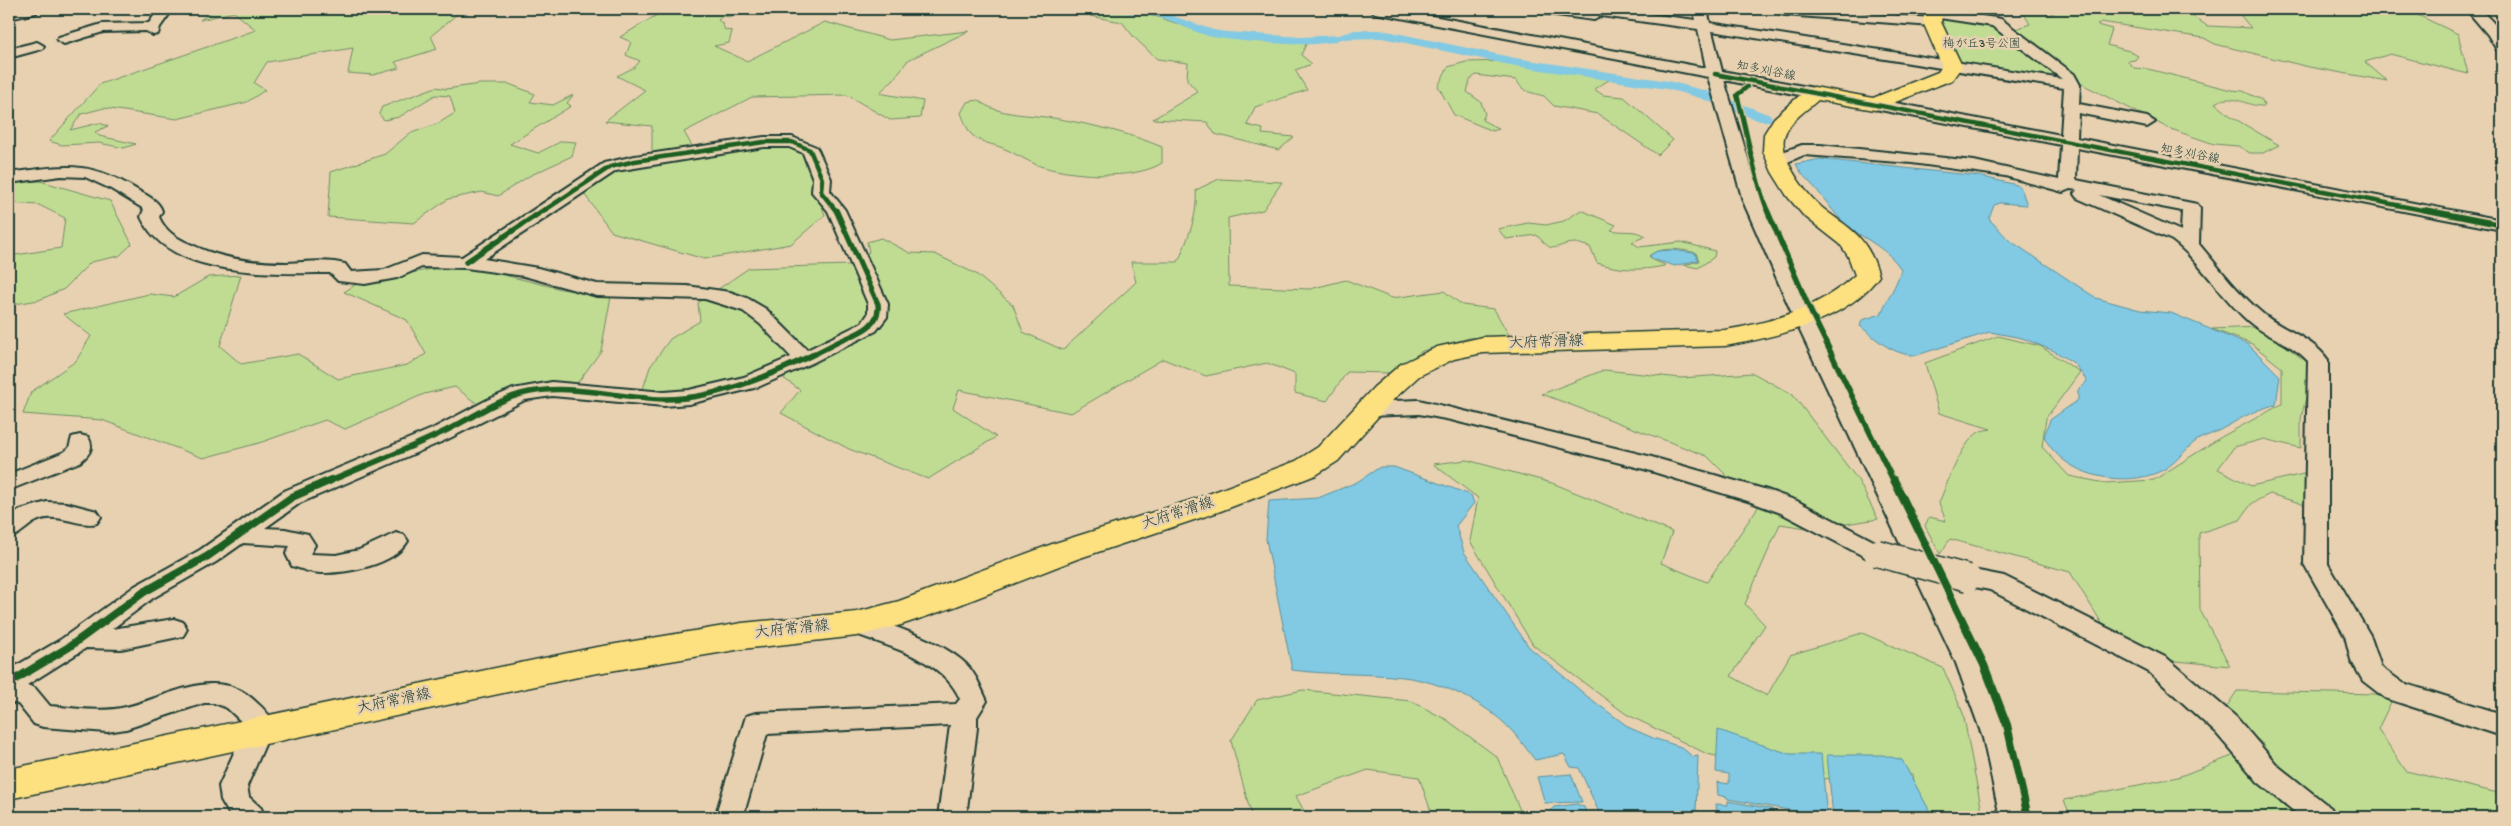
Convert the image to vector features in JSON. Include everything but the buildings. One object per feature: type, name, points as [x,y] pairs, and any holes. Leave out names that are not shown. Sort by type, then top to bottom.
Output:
[{"type":"main road","points":[[1814,93],[1875,104],[1945,76],[1952,66],[1933,15]]},
{"type":"main road","name":"大府常滑線","points":[[9,784],[592,661],[742,636],[857,624],[943,599],[1066,551],[1216,502],[1306,468],[1328,454],[1369,409],[1410,370],[1427,360],[1459,348],[1725,338],[1760,333],[1804,318],[1853,291],[1867,276],[1864,263],[1848,240],[1806,205],[1792,187],[1772,145],[1773,136],[1778,127],[1814,93]]},
{"type":"street","points":[[64,40],[104,23],[153,29],[166,9]]},
{"type":"street","name":"知多刈谷線","points":[[1375,9],[1405,11],[1814,93]]},
{"type":"street","points":[[1424,9],[1453,10]]},
{"type":"street","points":[[1541,9],[1653,25],[1695,39],[1707,33]]},
{"type":"street","points":[[1581,9],[1619,12],[1707,33],[1794,41],[2072,85]]},
{"type":"street","points":[[1700,9],[1715,74],[1752,201],[1804,318],[1969,663],[1997,738],[2014,817]]},
{"type":"street","points":[[2473,9],[2494,33],[2502,47]]},
{"type":"street","points":[[9,14],[31,10]]},
{"type":"street","points":[[1794,41],[1784,10],[1933,15],[1996,22],[2068,78],[2072,85],[2065,185]]},
{"type":"street","points":[[9,54],[36,46]]},
{"type":"street","name":"知多刈谷線","points":[[1875,104],[2069,143],[2502,225]]},
{"type":"street","points":[[2070,107],[2147,122]]},
{"type":"street","points":[[9,683],[83,638],[144,592],[208,556],[292,497],[440,434],[494,404],[520,394],[552,389],[664,398],[689,397],[751,382],[805,359],[869,328],[876,320],[879,312],[878,304],[836,210],[821,192],[822,179],[810,150],[792,142],[764,142],[610,166],[466,262]]},
{"type":"street","points":[[1778,160],[1802,150],[1820,150],[1983,168],[2191,208],[2190,245]]},
{"type":"street","points":[[9,178],[79,171],[91,174],[134,195],[152,207],[151,224],[169,240],[193,254],[245,266],[330,267],[338,268],[345,277],[367,278],[398,271],[419,262],[466,262],[537,274],[583,288],[693,292],[739,302],[752,308],[777,329],[794,350],[805,359]]},
{"type":"street","points":[[2065,185],[2178,236],[2190,245],[2229,290],[2266,326],[2305,347],[2318,360],[2316,564],[2357,635],[2364,660],[2372,674],[2394,691],[2502,725]]},
{"type":"street","points":[[1369,409],[1419,407],[1451,413],[1683,472],[1789,507],[1877,553],[1968,578],[1995,582],[2158,666],[2226,725],[2268,774],[2321,817]]},
{"type":"street","points":[[9,482],[72,457],[80,451],[80,442]]},
{"type":"street","points":[[9,530],[28,513],[39,510],[64,510],[89,517]]},
{"type":"street","points":[[239,535],[285,537],[300,540],[303,545],[298,554],[300,560],[319,566],[374,554],[388,549],[396,541]]},
{"type":"street","points":[[857,624],[924,651],[956,671],[966,682],[974,700],[963,714],[964,728],[952,817]]},
{"type":"street","points":[[83,638],[121,639],[174,629]]},
{"type":"street","points":[[9,692],[26,695],[43,716],[107,721],[126,718],[204,693],[217,692],[236,698],[261,724],[232,786],[233,797],[238,805],[251,817]]},
{"type":"street","points":[[729,817],[756,724],[963,714]]},
{"type":"green space","points":[[220,9],[463,9],[431,36],[437,49],[395,62],[399,68],[373,75],[348,73],[353,48],[267,62],[254,83],[265,90],[247,102],[177,119],[104,108],[81,114],[70,130],[99,123],[108,126],[95,132],[99,136],[136,144],[124,148],[99,143],[62,145],[49,141],[100,84],[256,30],[234,12],[200,20],[211,12]]},
{"type":"green space","points":[[667,9],[742,9],[731,17],[723,16],[718,20],[722,23],[725,30],[732,31],[729,43],[714,46],[747,61],[825,22],[890,40],[969,31],[908,60],[893,80],[879,93],[923,101],[920,118],[890,120],[847,95],[752,97],[684,132],[697,155],[778,145],[802,151],[825,215],[791,244],[704,259],[612,232],[582,191],[601,177],[652,153],[652,126],[605,121],[645,90],[617,76],[635,67],[640,61],[626,55],[631,42],[620,37]]},
{"type":"green space","points":[[2021,9],[2042,13],[2032,9],[2055,9],[2046,14],[2049,15],[2062,9],[2183,9],[2207,26],[2251,28],[2241,16],[2242,9],[2405,9],[2458,34],[2468,74],[2390,54],[2365,62],[2387,81],[2309,67],[2215,44],[2204,38],[2101,22],[2097,25],[2112,29],[2107,45],[2129,51],[2138,56],[2135,60],[2127,61],[2134,68],[2148,69],[2231,90],[2243,91],[2262,100],[2264,106],[2257,106],[2234,99],[2215,103],[2232,117],[2279,145],[2263,153],[2250,153],[2238,146],[2214,144],[2168,128],[2078,82],[2016,29],[2030,24]]},
{"type":"green space","points":[[1102,12],[1135,12],[1158,17],[1212,36],[1308,40],[1301,55],[1312,64],[1295,70],[1307,90],[1255,107],[1247,125],[1263,129],[1262,134],[1294,137],[1279,150],[1215,134],[1207,122],[1153,119],[1198,92],[1187,80],[1188,63],[1157,59],[1133,36],[1122,22],[1090,16]]},
{"type":"green space","name":"梅が丘3号公園","points":[[1939,16],[1990,22],[2065,79],[2059,81],[1962,65],[1938,21]]},
{"type":"green space","points":[[1507,61],[1614,77],[1594,89],[1603,95],[1624,97],[1673,140],[1658,155],[1598,114],[1554,106],[1544,96],[1522,88],[1516,80],[1476,75],[1470,80],[1467,92],[1481,102],[1485,114],[1482,120],[1499,129],[1493,131],[1454,115],[1438,86],[1448,67],[1466,62]]},
{"type":"green space","points":[[480,84],[509,84],[535,94],[530,102],[553,105],[573,95],[567,103],[571,106],[510,144],[538,153],[562,141],[576,142],[572,156],[529,176],[498,196],[482,192],[448,199],[414,223],[328,217],[331,172],[385,154],[409,134],[439,123],[455,113],[450,96],[435,95],[399,117],[384,120],[379,114],[382,107],[436,87],[446,89]]},
{"type":"green space","points":[[978,100],[1006,112],[1072,121],[1137,138],[1162,147],[1162,163],[1150,169],[1135,172],[1101,175],[1066,172],[1037,165],[1003,148],[982,141],[971,134],[961,113],[967,102]]},
{"type":"green space","points":[[1219,179],[1282,182],[1263,210],[1228,218],[1229,286],[1310,289],[1346,280],[1392,298],[1444,291],[1462,305],[1494,309],[1510,337],[1469,338],[1422,351],[1392,373],[1347,372],[1327,401],[1295,393],[1295,374],[1267,363],[1206,376],[1163,359],[1071,413],[959,390],[953,408],[996,437],[928,479],[849,449],[781,413],[800,390],[772,370],[719,388],[641,395],[650,367],[670,339],[700,321],[698,303],[749,268],[850,265],[869,252],[867,242],[881,238],[910,253],[935,254],[976,274],[1013,305],[1023,332],[1063,350],[1136,282],[1131,262],[1178,262],[1194,218],[1196,190]]},
{"type":"green space","points":[[40,181],[110,201],[132,244],[119,256],[91,262],[64,289],[39,300],[9,305],[9,256],[61,248],[65,218],[39,205],[9,203],[9,183]]},
{"type":"green space","points":[[1581,210],[1616,225],[1611,230],[1646,236],[1632,242],[1639,247],[1681,242],[1715,251],[1714,257],[1698,268],[1684,265],[1699,261],[1696,253],[1665,250],[1649,256],[1652,260],[1664,266],[1646,269],[1614,267],[1597,263],[1590,247],[1578,243],[1555,248],[1547,246],[1537,235],[1506,239],[1498,229],[1528,223],[1546,225],[1564,221]]},
{"type":"green space","points":[[459,264],[561,289],[611,296],[601,351],[576,385],[480,406],[455,387],[424,394],[345,429],[325,420],[259,443],[203,458],[102,420],[23,414],[31,392],[76,361],[91,336],[63,314],[149,294],[174,297],[208,277],[241,275],[220,346],[241,364],[298,354],[338,379],[407,365],[426,354],[407,320],[344,292],[358,283]]},
{"type":"green space","points":[[2260,327],[2307,362],[2309,384],[2301,419],[2301,448],[2264,439],[2234,447],[2218,469],[2251,486],[2308,473],[2309,506],[2270,494],[2252,503],[2240,520],[2199,533],[2200,610],[2230,666],[2165,660],[2103,625],[2070,572],[1950,539],[1940,554],[1925,526],[1929,517],[1946,521],[1939,503],[1955,464],[1972,437],[1980,431],[1991,429],[1939,413],[1925,363],[1998,336],[2040,346],[2080,372],[2046,418],[2042,447],[2069,476],[2105,483],[2154,480],[2223,436],[2282,404],[2282,368],[2252,344],[2212,329]]},
{"type":"green space","points":[[1604,370],[1681,378],[1753,373],[1793,395],[1858,480],[1878,519],[1813,529],[1780,524],[1745,604],[1765,625],[1731,676],[1767,696],[1790,655],[1862,633],[1943,668],[1963,713],[1983,817],[1917,817],[1912,774],[1822,779],[1707,754],[1626,714],[1533,645],[1470,541],[1478,498],[1433,464],[1467,460],[1552,483],[1672,532],[1661,563],[1707,582],[1758,507],[1707,456],[1542,394]]},
{"type":"green space","points":[[1303,690],[1411,701],[1447,720],[1497,757],[1523,817],[1433,817],[1419,777],[1368,770],[1296,796],[1307,817],[1252,817],[1231,741],[1257,700]]},
{"type":"green space","points":[[2237,691],[2375,694],[2391,702],[2378,729],[2406,771],[2502,794],[2502,817],[2071,817],[2064,800],[2178,777],[2263,744],[2223,712]]},
{"type":"water","points":[[1820,159],[1979,176],[2017,185],[2021,188],[2027,205],[2000,203],[1994,205],[1989,219],[2009,240],[2096,298],[2140,310],[2171,313],[2249,345],[2280,376],[2276,405],[2254,412],[2199,439],[2166,468],[2146,476],[2129,479],[2112,478],[2095,475],[2079,469],[2065,461],[2053,450],[2044,436],[2050,420],[2078,400],[2078,390],[2087,381],[2074,363],[2054,351],[2022,338],[1990,332],[1917,355],[1909,355],[1886,346],[1860,326],[1862,320],[1881,314],[1901,269],[1889,255],[1855,232],[1840,218],[1798,169],[1796,164]]},
{"type":"water","points":[[1671,250],[1695,253],[1698,260],[1675,266],[1652,259],[1650,255],[1657,251]]},
{"type":"water","points":[[1380,467],[1394,467],[1471,495],[1474,503],[1456,526],[1464,552],[1529,647],[1588,697],[1630,728],[1681,747],[1693,757],[1698,756],[1696,813],[1690,817],[1601,817],[1579,768],[1571,767],[1564,754],[1535,760],[1501,720],[1489,710],[1461,694],[1432,683],[1403,677],[1292,670],[1266,539],[1269,501],[1318,498],[1357,482]]},
{"type":"water","points":[[1718,730],[1790,754],[1821,754],[1827,817],[1728,799],[1718,795],[1717,782],[1729,784],[1729,774],[1716,772]]},
{"type":"water","points":[[1827,755],[1883,755],[1902,760],[1933,817],[1833,817]]},
{"type":"water","points":[[1571,774],[1582,802],[1545,803],[1537,777]]},
{"type":"water","points":[[1728,801],[1772,809],[1772,817],[1717,817],[1716,804],[1728,805]]},
{"type":"water","points":[[1577,804],[1584,807],[1588,817],[1550,817],[1548,813],[1554,807]]},
{"type":"waterway","points":[[1112,9],[1156,13],[1210,33],[1226,36],[1302,41],[1335,38]]},
{"type":"waterway","points":[[1344,36],[1382,34],[1515,62],[1668,85],[1705,95],[1765,118]]},
{"type":"cycle path","points":[[1715,74],[2502,225]]},
{"type":"cycle path","points":[[1747,87],[1737,95],[1750,142],[1757,185],[1811,312],[1984,665],[2007,725],[2028,817]]},
{"type":"cycle path","points":[[9,683],[69,647],[144,592],[208,556],[292,497],[440,434],[494,405],[520,394],[552,389],[664,399],[689,397],[751,382],[805,359],[869,327],[878,314],[878,304],[836,210],[821,192],[822,179],[810,150],[792,142],[764,142],[635,161],[610,167],[466,262]]}]
